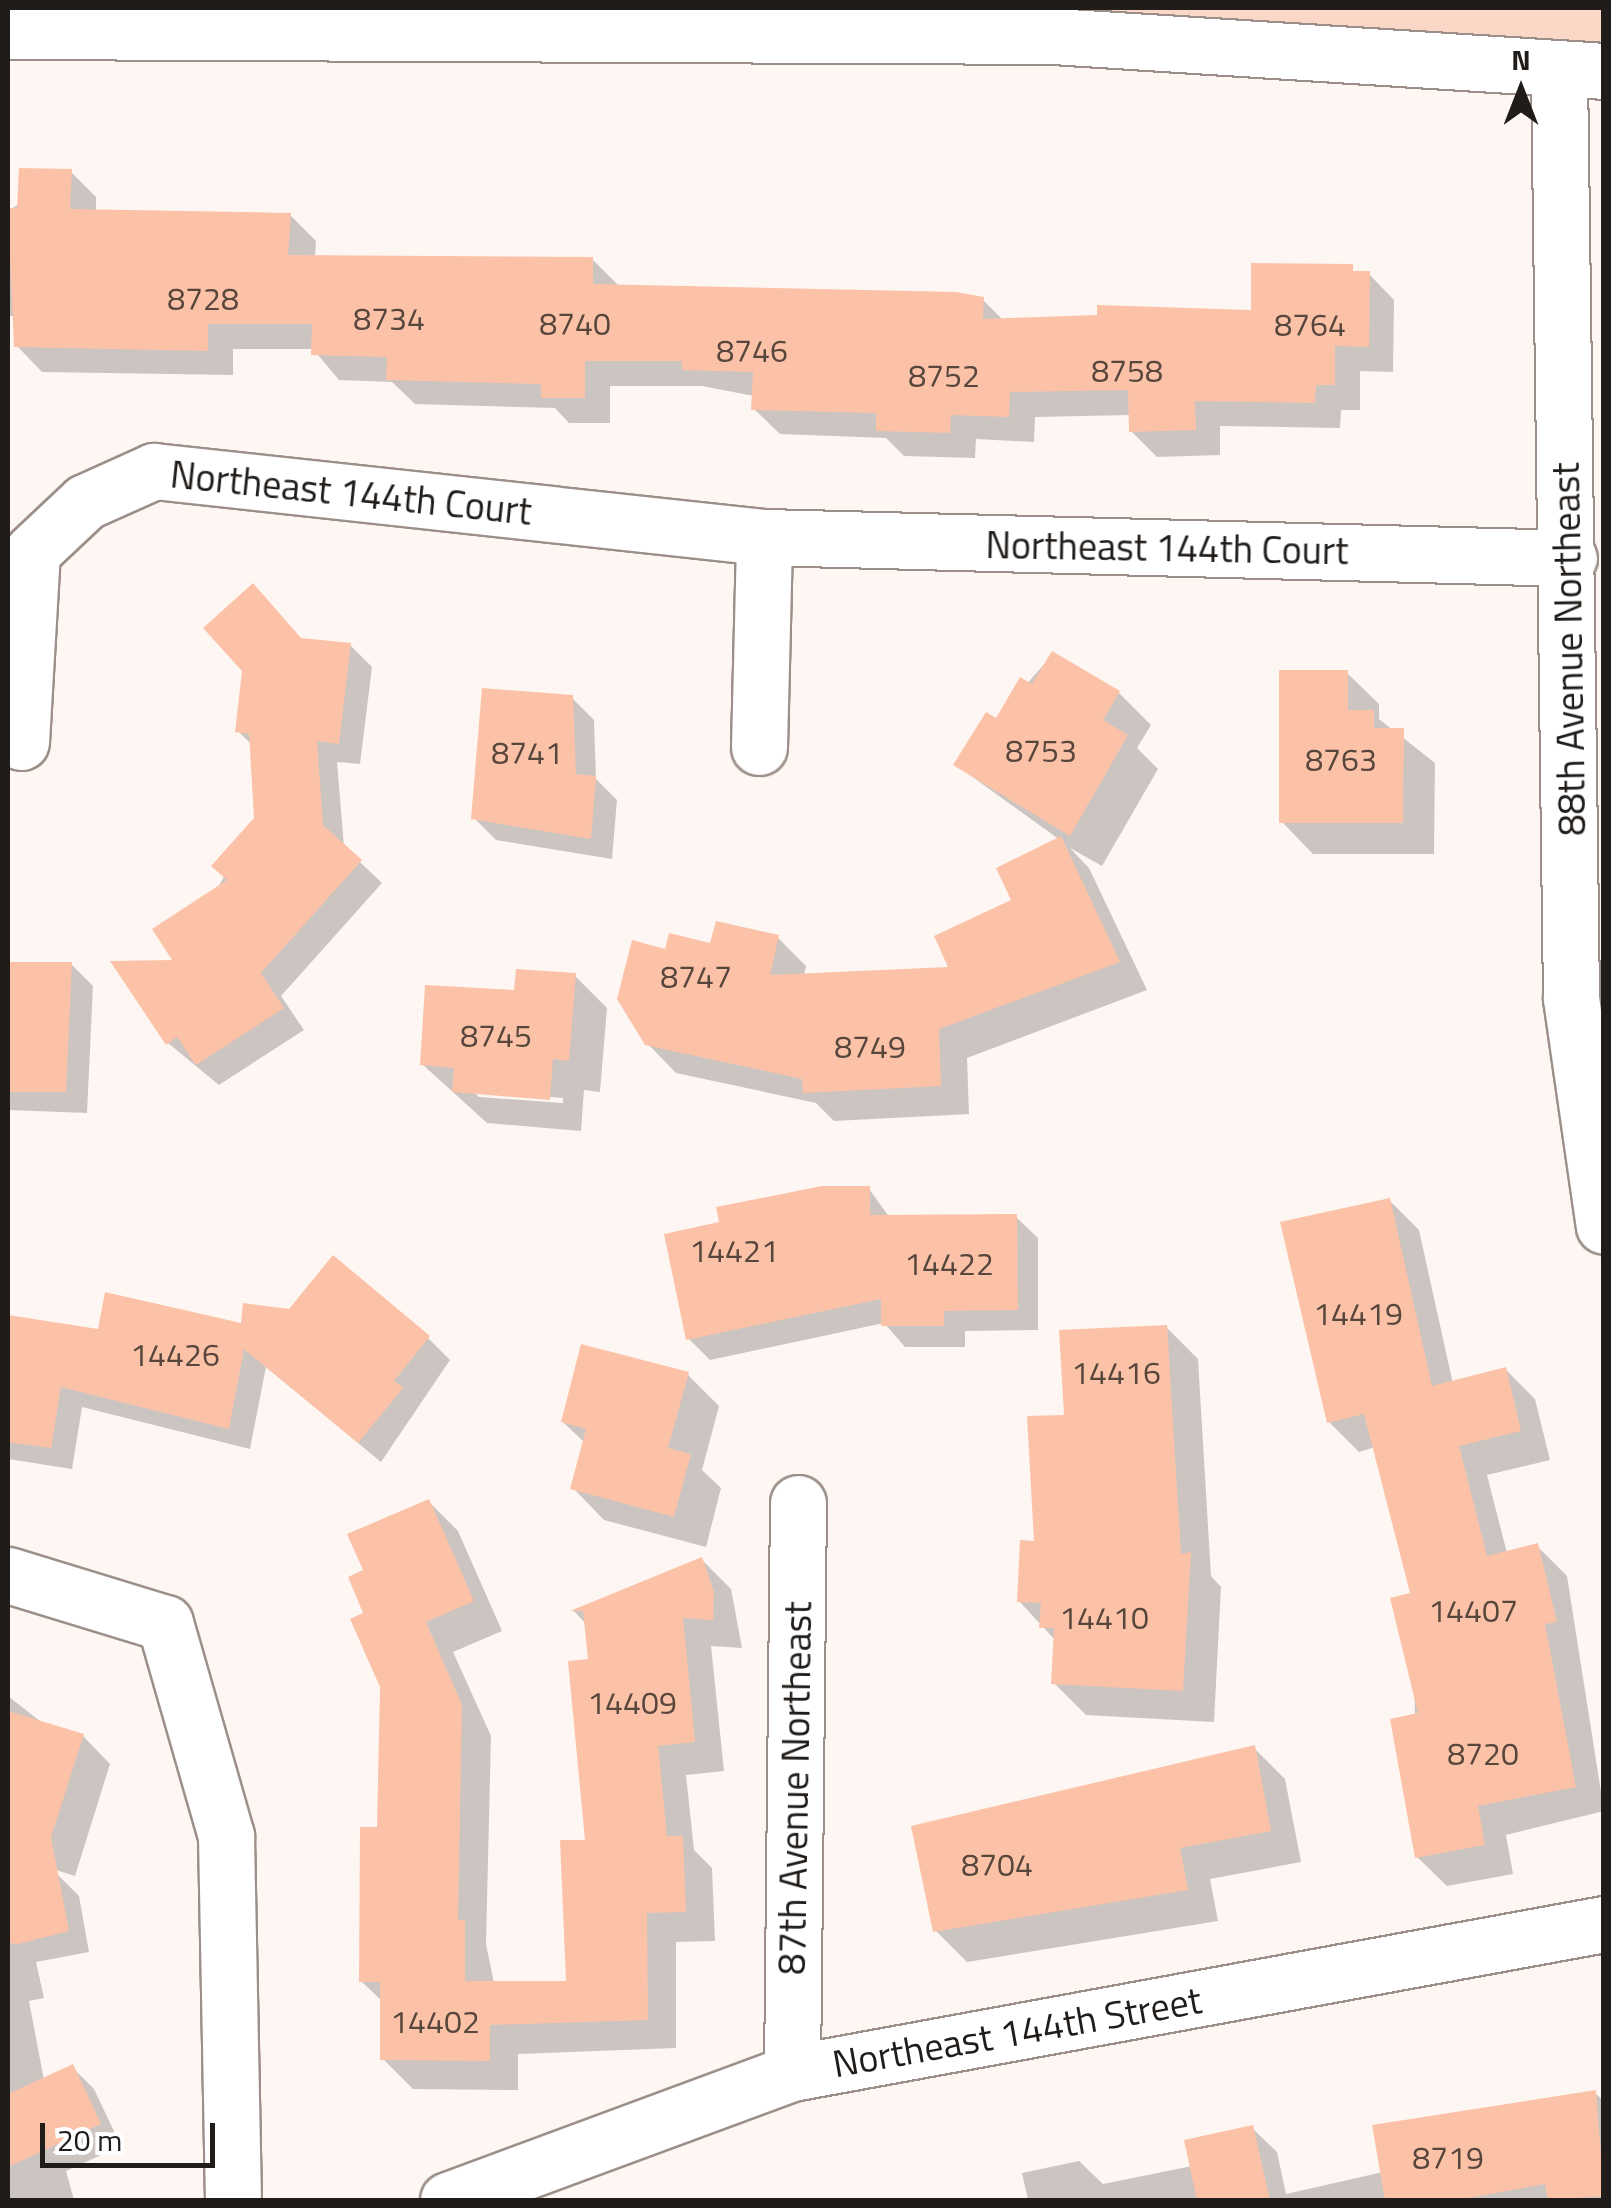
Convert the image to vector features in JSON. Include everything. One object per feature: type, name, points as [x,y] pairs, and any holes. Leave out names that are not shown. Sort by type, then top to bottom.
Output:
[{"type":"street","points":[[8,31],[350,18],[1052,36],[1581,71]]},
{"type":"street","name":"88th Avenue Northeast","points":[[1581,71],[1569,558],[1571,998],[1604,1226]]},
{"type":"street","name":"Northeast 144th Court","points":[[21,742],[32,552],[84,502],[154,471],[764,538],[1569,558]]},
{"type":"street","points":[[759,746],[764,538]]},
{"type":"street","name":"87th Avenue Northeast","points":[[792,2073],[798,1503]]},
{"type":"street","points":[[8,1574],[165,1623],[226,1836],[233,2200]]},
{"type":"street","name":"Northeast 144th Street","points":[[448,2200],[792,2073],[1604,1924]]},
{"type":"shaded area","points":[[929,8],[1603,8],[1603,63],[953,36]]},
{"type":"building","points":[[19,168],[72,169],[70,209],[291,213],[288,255],[593,257],[593,284],[956,292],[984,297],[983,319],[1097,315],[1097,305],[1251,310],[1251,263],[1353,264],[1353,271],[1370,271],[1369,347],[1335,346],[1335,385],[1316,385],[1315,403],[1195,401],[1196,430],[1129,432],[1128,390],[1010,392],[1009,417],[951,415],[950,433],[876,431],[876,413],[751,410],[753,372],[682,370],[682,361],[585,361],[585,398],[541,398],[541,384],[386,380],[387,357],[311,355],[312,324],[208,324],[208,351],[14,347],[8,208],[17,208]]},
{"type":"building","points":[[253,583],[301,638],[351,643],[339,744],[317,741],[323,825],[362,860],[261,973],[284,1008],[196,1065],[177,1037],[166,1045],[110,961],[172,960],[152,929],[227,880],[211,866],[254,818],[249,734],[235,732],[242,671],[203,628]]},
{"type":"building","points":[[1052,651],[1120,691],[1103,720],[1128,735],[1070,836],[953,765],[986,712],[996,718],[1020,677],[1032,684]]},
{"type":"building","points":[[1279,670],[1348,670],[1348,710],[1374,710],[1374,728],[1404,728],[1403,823],[1279,823]]},
{"type":"building","points":[[482,688],[573,695],[576,774],[596,776],[591,839],[471,819]]},
{"type":"building","points":[[1061,836],[1120,962],[939,1029],[941,1086],[803,1093],[802,1079],[645,1045],[617,999],[632,940],[665,949],[669,933],[710,943],[716,921],[779,935],[770,975],[948,967],[934,936],[1011,900],[996,868]]},
{"type":"building","points":[[8,962],[72,962],[66,1092],[8,1092]]},
{"type":"building","points":[[516,969],[576,973],[569,1061],[553,1059],[550,1100],[452,1092],[454,1068],[420,1065],[425,985],[514,990]]},
{"type":"building","points":[[822,1186],[870,1186],[870,1215],[1017,1214],[1018,1310],[944,1311],[944,1326],[881,1326],[881,1299],[686,1340],[664,1234],[719,1222],[716,1207]]},
{"type":"building","points":[[1390,1198],[1432,1386],[1506,1367],[1521,1431],[1459,1446],[1487,1556],[1538,1543],[1557,1622],[1545,1624],[1576,1787],[1478,1806],[1485,1845],[1415,1858],[1390,1719],[1418,1713],[1390,1598],[1410,1593],[1364,1414],[1327,1423],[1280,1222]]},
{"type":"building","points":[[333,1255],[430,1336],[394,1381],[403,1388],[358,1443],[244,1349],[229,1429],[61,1387],[51,1448],[8,1442],[8,1315],[98,1329],[105,1292],[241,1323],[243,1303],[289,1309]]},
{"type":"building","points":[[1167,1325],[1181,1554],[1191,1552],[1183,1691],[1051,1684],[1054,1628],[1039,1628],[1041,1603],[1017,1602],[1020,1540],[1034,1541],[1027,1416],[1064,1415],[1059,1330]]},
{"type":"building","points":[[581,1344],[689,1372],[668,1448],[691,1454],[674,1517],[570,1489],[586,1429],[561,1422]]},
{"type":"building","points":[[429,1499],[474,1601],[426,1622],[462,1705],[458,1920],[465,1920],[465,1981],[566,1981],[560,1840],[585,1840],[568,1661],[588,1659],[583,1611],[570,1611],[702,1557],[714,1592],[713,1620],[683,1618],[695,1742],[658,1746],[667,1836],[683,1836],[686,1912],[647,1913],[648,2020],[490,2025],[490,2061],[380,2060],[380,1982],[359,1982],[360,1827],[377,1827],[380,1687],[350,1619],[363,1613],[348,1577],[363,1570],[347,1534]]},
{"type":"building","points":[[8,1711],[84,1734],[51,1837],[69,1931],[18,1944],[8,1943]]},
{"type":"building","points":[[1255,1745],[1271,1831],[1180,1848],[1188,1890],[933,1932],[911,1826]]},
{"type":"building","points":[[73,2064],[101,2124],[8,2167],[8,2094]]},
{"type":"building","points":[[1596,2090],[1604,2196],[1548,2200],[1545,2184],[1457,2200],[1385,2200],[1372,2125]]},
{"type":"building","points":[[1253,2125],[1270,2200],[1197,2200],[1184,2140]]}]
